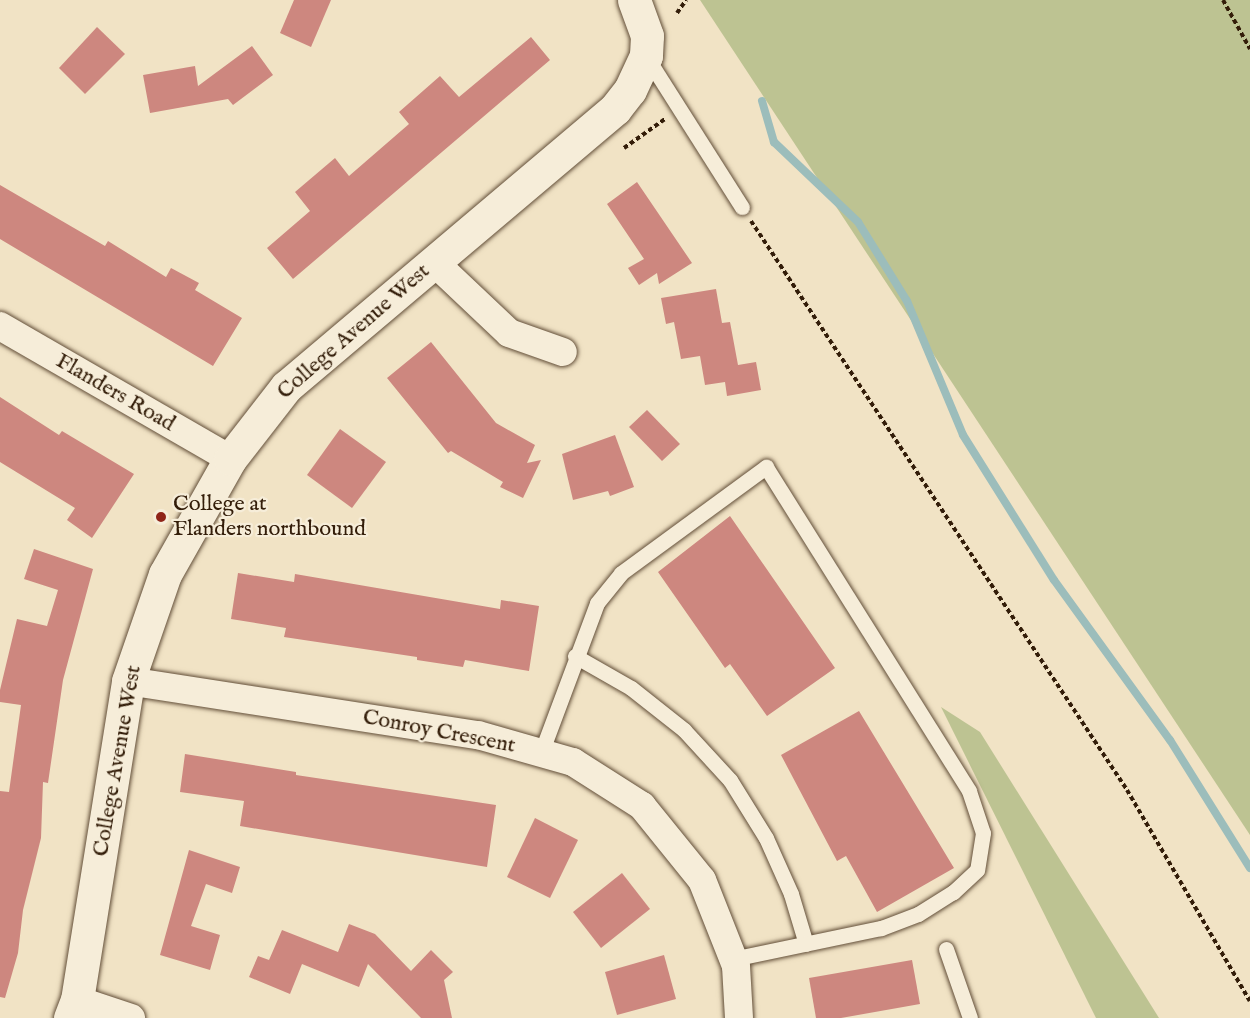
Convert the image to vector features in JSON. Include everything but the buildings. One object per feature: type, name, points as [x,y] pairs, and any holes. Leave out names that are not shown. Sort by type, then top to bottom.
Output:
[{"type":"street","points":[[634,0],[647,36],[646,56]]},
{"type":"street","name":"College Avenue West","points":[[74,1009],[128,681],[165,574],[230,459],[286,387],[615,109],[630,90],[646,56]]},
{"type":"street","points":[[434,262],[509,333],[563,352]]},
{"type":"street","name":"Flanders Road","points":[[0,327],[230,459]]},
{"type":"street","name":"Conroy Crescent","points":[[128,681],[478,735],[573,762],[642,806],[702,880],[733,959],[738,1018]]},
{"type":"street","points":[[74,1009],[131,1018]]},
{"type":"lane","points":[[646,56],[742,207]]},
{"type":"lane","points":[[541,753],[575,656],[597,603],[621,573],[766,467],[969,791],[983,833],[977,870],[953,892],[918,914],[881,928],[733,959]]},
{"type":"lane","points":[[575,656],[631,688],[684,730],[730,780],[766,838],[791,894],[806,944]]},
{"type":"lane","points":[[946,949],[970,1018]]},
{"type":"path","points":[[677,13],[686,0]]},
{"type":"path","points":[[1223,0],[1250,49]]},
{"type":"path","points":[[624,148],[680,108]]},
{"type":"path","points":[[742,207],[1144,816],[1250,1001]]},
{"type":"green space","points":[[700,0],[1250,0],[1250,835]]},
{"type":"green space","points":[[941,707],[980,732],[1159,1018],[1096,1018]]},
{"type":"waterway","points":[[762,101],[774,142],[858,222],[907,301],[963,435],[1054,580],[1170,740],[1250,868]]},
{"type":"place","name":"College at Flanders northbound","points":[[161,517]]}]
